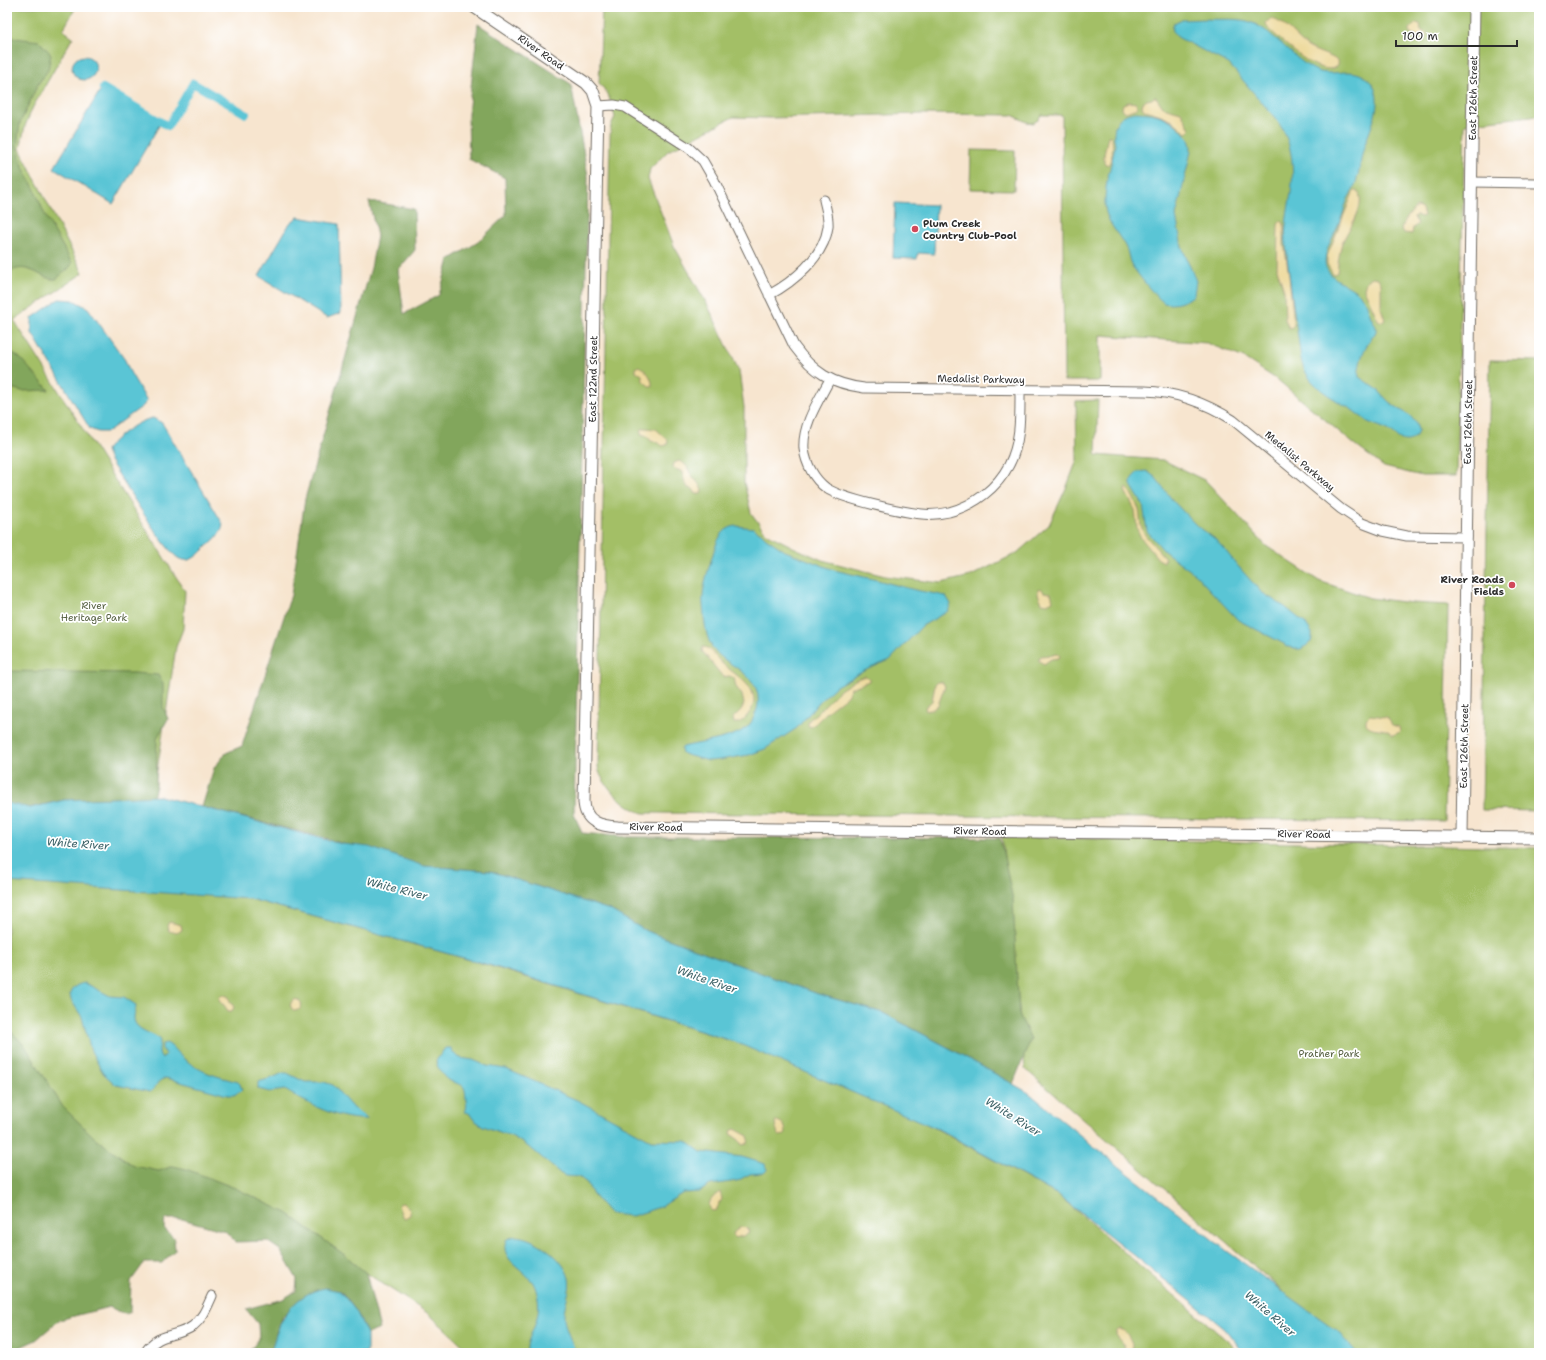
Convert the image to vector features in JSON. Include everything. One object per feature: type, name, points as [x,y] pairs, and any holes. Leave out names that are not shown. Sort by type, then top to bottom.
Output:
[{"type":"street","name":"River Road","points":[[474,7],[586,83],[593,92],[598,106]]},
{"type":"street","name":"East 126th Street","points":[[1462,837],[1474,7]]},
{"type":"street","name":"Medalist Parkway","points":[[598,106],[614,105],[625,108],[676,139],[696,154],[708,169],[714,180],[794,346],[809,364],[830,380],[864,388],[1153,392],[1170,394],[1196,401],[1215,409],[1233,420],[1341,509],[1362,523],[1383,531],[1406,536],[1467,537]]},
{"type":"street","name":"East 122nd Street","points":[[588,653],[598,106]]},
{"type":"street","points":[[1472,182],[1539,183]]},
{"type":"street","points":[[769,295],[796,278],[804,270],[820,247],[828,228],[824,200]]},
{"type":"street","points":[[830,380],[810,418],[805,434],[804,449],[806,457],[818,480],[827,489],[838,495],[897,510],[923,514],[948,512],[967,505],[986,494],[1000,479],[1009,465],[1016,449],[1020,422],[1020,391]]},
{"type":"street","name":"River Road","points":[[588,653],[584,806],[588,817],[594,822],[602,825],[618,827],[1539,838]]},
{"type":"street","points":[[145,1353],[152,1344],[160,1339],[193,1326],[203,1316],[212,1296]]},
{"type":"green space","name":"River Heritage Park","points":[[7,7],[76,7],[63,30],[73,37],[33,107],[25,126],[20,149],[83,273],[14,320],[185,591],[183,629],[176,647],[153,797],[7,747]]},
{"type":"green space","points":[[602,7],[1539,7],[1539,115],[1465,124],[1456,476],[1422,476],[1384,467],[1355,445],[1279,381],[1244,358],[1207,343],[1100,335],[1100,381],[1064,381],[1062,115],[1041,115],[1038,120],[1033,123],[1027,122],[1012,115],[922,114],[771,118],[733,117],[668,151],[650,169],[648,179],[674,246],[707,304],[739,371],[744,407],[744,482],[751,513],[766,533],[822,560],[885,576],[941,583],[971,576],[1017,553],[1049,525],[1077,460],[1076,401],[1098,400],[1096,455],[1163,460],[1206,481],[1266,546],[1319,581],[1370,598],[1412,603],[1448,605],[1444,821],[643,813],[637,811],[622,801],[603,780],[598,766],[610,136],[611,125],[615,117],[608,94],[599,83]]},
{"type":"green space","points":[[478,24],[571,84],[588,176],[574,814],[582,833],[628,837],[1000,838],[1013,900],[1019,1014],[1031,1039],[1013,1084],[883,1013],[818,994],[646,931],[610,910],[490,871],[407,865],[325,838],[202,807],[214,768],[226,753],[242,746],[291,595],[305,499],[371,268],[377,236],[369,201],[414,209],[415,250],[398,270],[404,314],[439,295],[449,260],[478,242],[506,215],[505,178],[469,159],[468,114]]},
{"type":"green space","points":[[7,37],[39,41],[51,54],[48,70],[38,84],[20,123],[17,147],[24,169],[34,188],[45,215],[72,263],[68,269],[56,279],[51,279],[28,269],[21,268],[7,274]]},
{"type":"green space","points":[[971,150],[1015,151],[1014,190],[970,189]]},
{"type":"green space","points":[[7,349],[20,358],[49,390],[22,391],[7,387]]},
{"type":"green space","name":"River Roads Fields","points":[[1490,360],[1539,361],[1539,811],[1482,810]]},
{"type":"green space","points":[[7,671],[135,673],[158,675],[163,684],[163,707],[168,719],[157,738],[156,786],[153,797],[64,800],[24,809],[7,810]]},
{"type":"green space","name":"Prather Park","points":[[1002,837],[1539,848],[1539,1353],[1355,1353],[1025,1069]]},
{"type":"green space","points":[[7,882],[123,888],[251,899],[474,961],[748,1046],[909,1114],[1058,1195],[1231,1344],[1238,1353],[471,1353],[429,1314],[282,1218],[144,1176],[81,1145],[7,1035]]},
{"type":"green space","points":[[7,1027],[25,1046],[63,1107],[95,1138],[134,1166],[159,1171],[173,1166],[186,1169],[235,1188],[287,1213],[346,1256],[366,1273],[380,1329],[367,1334],[356,1311],[341,1291],[315,1290],[297,1302],[283,1316],[277,1330],[271,1353],[248,1353],[259,1339],[258,1324],[246,1309],[283,1299],[296,1291],[297,1279],[280,1250],[267,1241],[236,1242],[225,1231],[182,1219],[165,1219],[164,1228],[174,1238],[175,1250],[162,1263],[144,1263],[131,1281],[130,1312],[125,1314],[109,1307],[59,1320],[36,1340],[7,1353]]},
{"type":"sand","points":[[1272,19],[1281,23],[1308,47],[1337,61],[1337,66],[1330,69],[1321,68],[1300,56],[1267,27],[1266,22]]},
{"type":"sand","points":[[1416,23],[1420,24],[1421,31],[1427,33],[1426,39],[1422,39],[1410,32],[1410,29]]},
{"type":"sand","points":[[1156,97],[1163,107],[1181,112],[1190,129],[1189,132],[1186,133],[1167,118],[1144,110],[1142,107],[1143,102]]},
{"type":"sand","points":[[1129,102],[1136,103],[1137,108],[1126,112],[1122,108],[1123,104]]},
{"type":"sand","points":[[1108,136],[1111,136],[1112,147],[1111,160],[1108,165],[1104,163],[1104,155]]},
{"type":"sand","points":[[1355,191],[1358,191],[1360,204],[1342,244],[1339,254],[1337,273],[1333,274],[1327,264],[1327,256]]},
{"type":"sand","points":[[1417,207],[1422,209],[1424,216],[1421,217],[1416,215],[1414,217],[1418,224],[1413,228],[1412,234],[1404,233],[1401,230],[1403,225],[1410,214]]},
{"type":"sand","points":[[1280,221],[1283,222],[1284,225],[1284,244],[1294,325],[1291,328],[1288,327],[1285,319],[1284,291],[1277,269],[1278,225]]},
{"type":"sand","points":[[1372,277],[1378,278],[1381,284],[1381,308],[1385,320],[1382,322],[1378,320],[1364,289],[1366,282]]},
{"type":"sand","points":[[638,366],[648,374],[652,386],[649,386],[643,381],[642,375],[636,371]]},
{"type":"sand","points":[[642,429],[656,429],[668,440],[667,445],[663,446],[651,441],[647,436],[641,434]]},
{"type":"sand","points":[[679,461],[686,466],[699,484],[702,490],[701,494],[696,494],[693,489],[688,488],[684,480],[683,472],[673,468],[674,463]]},
{"type":"sand","points":[[1127,488],[1139,509],[1141,526],[1145,535],[1165,558],[1164,562],[1158,559],[1141,538],[1137,529],[1135,510],[1125,491]]},
{"type":"sand","points":[[1041,588],[1044,592],[1051,593],[1053,601],[1047,604],[1042,603],[1038,594],[1038,589]]},
{"type":"sand","points":[[703,647],[709,649],[721,663],[749,686],[754,700],[747,716],[740,722],[734,723],[733,718],[741,710],[744,704],[742,695],[736,687],[734,678],[729,676],[723,677],[702,651]]},
{"type":"sand","points":[[1058,654],[1060,656],[1059,658],[1051,659],[1044,664],[1039,661],[1041,656]]},
{"type":"sand","points":[[865,676],[869,678],[869,681],[851,688],[847,696],[829,710],[812,727],[808,726],[808,721],[840,690],[857,679]]},
{"type":"sand","points":[[937,682],[942,682],[945,686],[938,705],[933,709],[926,711],[925,707],[932,701],[935,684]]},
{"type":"sand","points":[[1370,715],[1387,717],[1392,725],[1399,727],[1400,732],[1393,735],[1386,730],[1370,727],[1366,724],[1366,719]]},
{"type":"sand","points":[[169,922],[181,925],[182,930],[177,933],[169,931],[167,926]]},
{"type":"sand","points":[[222,994],[229,997],[230,1002],[234,1007],[232,1011],[228,1011],[220,1002],[219,997]]},
{"type":"sand","points":[[296,999],[300,1001],[302,1005],[300,1009],[296,1011],[292,1009],[290,1005],[292,1001]]},
{"type":"sand","points":[[776,1121],[782,1123],[784,1126],[786,1132],[784,1135],[780,1136],[778,1134],[775,1125]]},
{"type":"sand","points":[[735,1129],[748,1136],[749,1140],[747,1144],[742,1145],[739,1140],[732,1135],[731,1131]]},
{"type":"sand","points":[[720,1192],[722,1199],[716,1210],[712,1211],[709,1206],[711,1200]]},
{"type":"sand","points":[[401,1203],[405,1204],[410,1210],[410,1215],[405,1218],[402,1216],[398,1205]]},
{"type":"sand","points":[[741,1227],[747,1228],[749,1232],[743,1236],[735,1238],[733,1236],[734,1232]]},
{"type":"sand","points":[[1120,1329],[1127,1334],[1130,1339],[1133,1347],[1131,1350],[1125,1349],[1123,1343],[1116,1335],[1117,1331]]},
{"type":"water","points":[[1205,19],[1247,21],[1265,30],[1306,65],[1315,70],[1327,73],[1353,72],[1359,74],[1365,77],[1372,84],[1376,92],[1377,101],[1374,120],[1363,152],[1357,180],[1329,246],[1325,261],[1329,273],[1358,292],[1364,299],[1376,327],[1376,332],[1365,348],[1362,356],[1359,377],[1377,389],[1389,402],[1410,416],[1416,423],[1418,430],[1416,436],[1411,440],[1401,440],[1388,430],[1368,422],[1351,409],[1335,400],[1314,383],[1304,368],[1301,359],[1285,239],[1293,171],[1290,149],[1287,139],[1276,119],[1229,64],[1179,38],[1173,31],[1174,23],[1180,20]]},
{"type":"water","points":[[84,56],[93,59],[96,68],[93,77],[84,80],[75,77],[72,68],[75,59]]},
{"type":"water","points":[[101,89],[160,124],[113,204],[54,168]]},
{"type":"water","points":[[1136,112],[1162,116],[1173,122],[1185,134],[1191,145],[1191,151],[1176,216],[1182,247],[1196,281],[1194,295],[1187,300],[1176,304],[1164,303],[1135,271],[1126,248],[1107,216],[1105,197],[1115,145],[1114,136],[1116,124],[1124,115]]},
{"type":"water","name":"Plum Creek Country Club-Pool","points":[[895,203],[936,205],[934,254],[918,253],[917,259],[893,258]]},
{"type":"water","points":[[298,217],[339,224],[341,313],[327,318],[259,276],[290,223]]},
{"type":"water","points":[[59,299],[73,300],[88,308],[125,360],[130,372],[147,401],[143,406],[107,432],[98,432],[90,429],[32,333],[32,318]]},
{"type":"water","points":[[153,418],[162,423],[223,524],[221,531],[216,538],[199,554],[187,560],[180,559],[174,554],[154,530],[122,481],[109,459],[106,450],[127,430],[147,419]]},
{"type":"water","points":[[1147,471],[1156,478],[1173,501],[1196,525],[1214,538],[1261,592],[1285,607],[1306,624],[1312,633],[1311,642],[1302,649],[1294,649],[1238,620],[1195,574],[1164,551],[1147,531],[1143,505],[1131,485],[1132,478],[1138,472]]},
{"type":"water","points":[[737,526],[753,528],[785,551],[834,570],[946,596],[951,604],[948,611],[922,626],[890,660],[866,670],[836,686],[820,701],[797,728],[765,749],[749,755],[709,761],[686,755],[682,753],[681,749],[683,747],[728,737],[743,730],[752,722],[758,705],[756,688],[752,681],[744,673],[717,653],[709,641],[705,626],[703,601],[704,591],[715,549],[718,540],[724,532],[727,529]]},
{"type":"water","name":"White River","points":[[160,796],[342,844],[369,847],[424,866],[490,871],[610,910],[646,931],[818,994],[883,1013],[1029,1093],[1087,1141],[1227,1251],[1339,1332],[1357,1353],[1244,1353],[1225,1329],[1058,1195],[938,1129],[735,1042],[489,965],[250,899],[7,882],[7,803],[30,808],[64,800]]},
{"type":"water","points":[[85,983],[110,996],[124,997],[136,1005],[134,1016],[135,1022],[137,1026],[160,1039],[159,1052],[162,1059],[166,1054],[162,1049],[162,1044],[167,1043],[196,1067],[223,1078],[238,1082],[242,1090],[234,1095],[227,1095],[166,1078],[162,1079],[150,1092],[116,1085],[103,1073],[91,1051],[82,1017],[71,1000],[70,994],[72,989]]},
{"type":"water","points":[[445,1048],[451,1048],[453,1053],[460,1058],[473,1060],[487,1066],[506,1069],[579,1101],[651,1140],[686,1141],[701,1152],[742,1157],[765,1164],[767,1170],[764,1173],[750,1174],[737,1181],[710,1185],[699,1192],[683,1193],[662,1206],[632,1216],[610,1214],[593,1195],[587,1183],[579,1177],[561,1174],[533,1150],[518,1140],[483,1126],[474,1120],[469,1113],[465,1112],[467,1104],[463,1086],[445,1078],[436,1061]]},
{"type":"water","points":[[287,1073],[305,1082],[324,1082],[333,1085],[350,1105],[368,1119],[357,1119],[335,1114],[314,1106],[285,1090],[270,1092],[258,1089],[258,1082]]},
{"type":"water","points":[[515,1236],[523,1237],[540,1244],[555,1256],[566,1270],[570,1283],[564,1318],[567,1331],[576,1353],[527,1353],[528,1342],[537,1317],[539,1306],[538,1295],[533,1283],[512,1262],[506,1252],[505,1246],[507,1239]]},
{"type":"water","points":[[325,1288],[340,1291],[356,1311],[367,1334],[367,1353],[271,1353],[277,1331],[282,1321],[295,1303],[303,1296],[313,1291]]},
{"type":"waterway","points":[[103,88],[168,126],[193,83],[246,114]]},
{"type":"place","name":"Plum Creek Country Club-Pool","points":[[915,229]]},
{"type":"place","name":"River Roads Fields","points":[[1512,585]]}]
